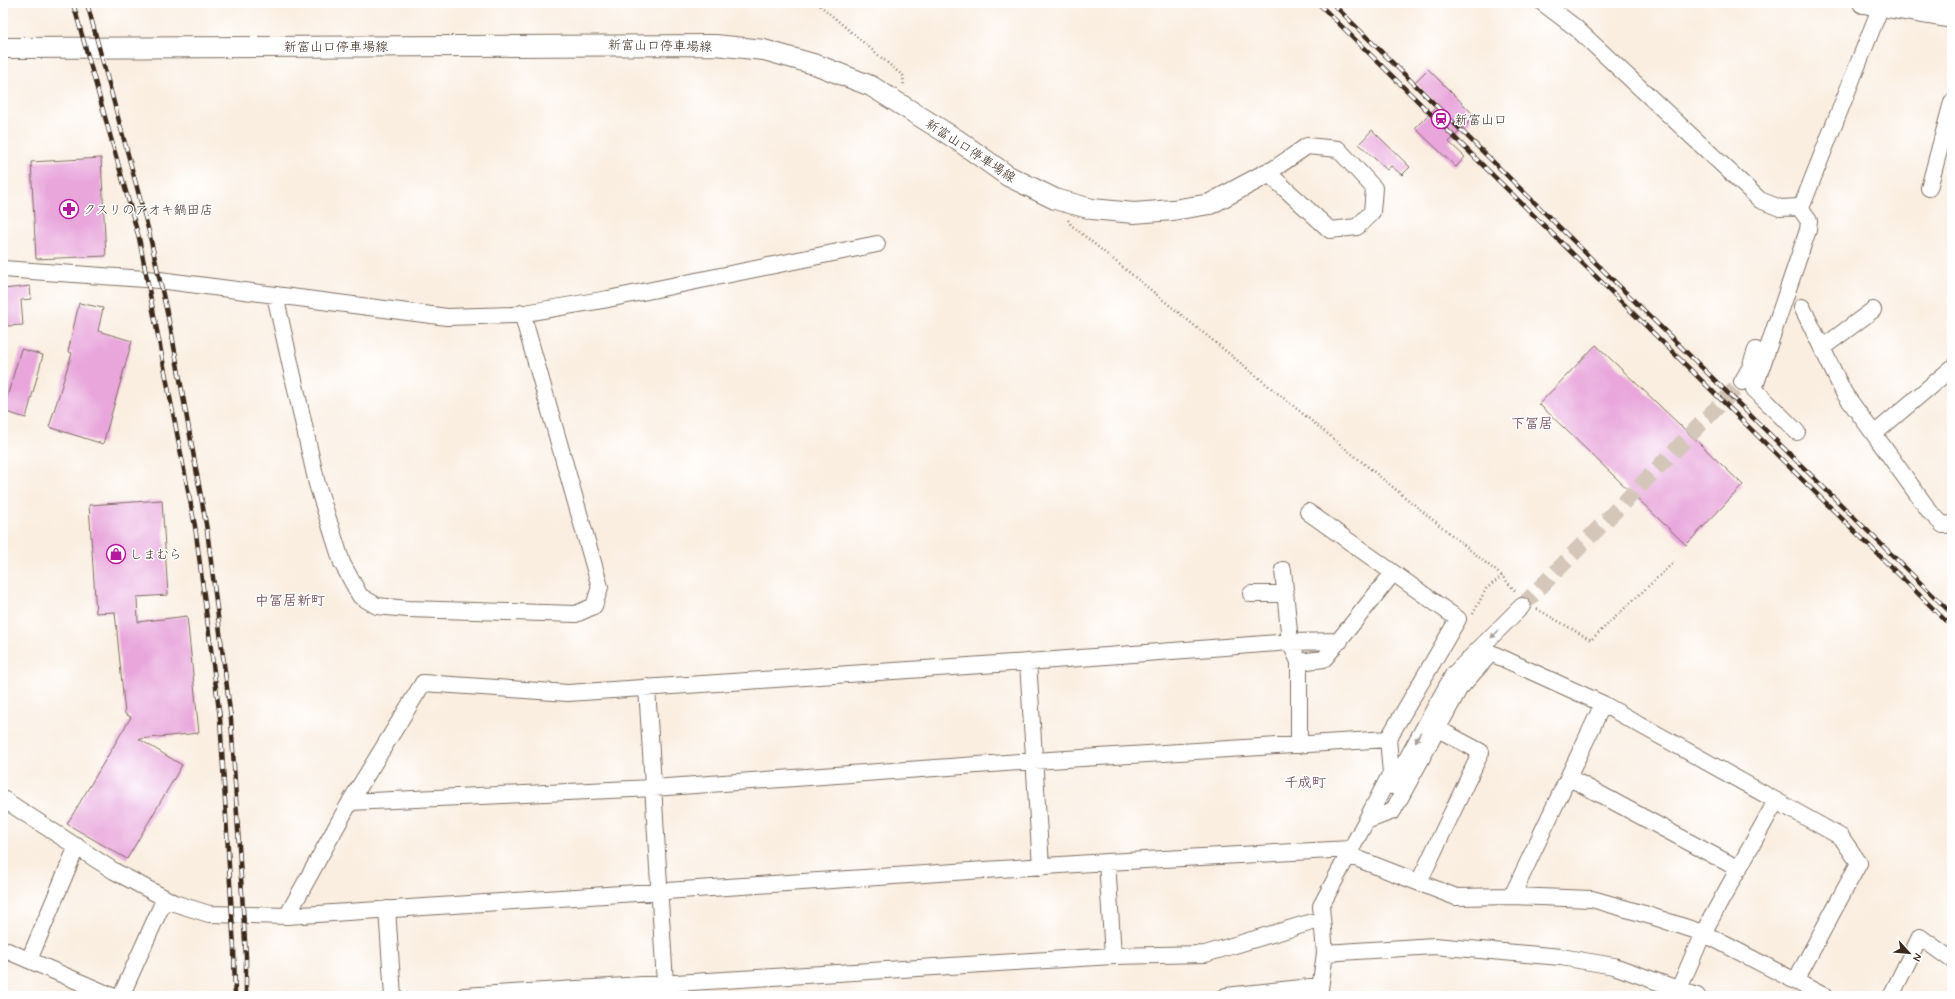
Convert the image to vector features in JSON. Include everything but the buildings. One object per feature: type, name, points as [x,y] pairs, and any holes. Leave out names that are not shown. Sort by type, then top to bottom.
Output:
[{"type":"main road","points":[[1872,5],[1952,18]]},
{"type":"main road","name":"新富山口停車場線","points":[[3,48],[714,45],[764,50],[817,65],[871,86],[956,139],[1008,176],[1056,199],[1092,209],[1134,213],[1173,210],[1210,204],[1268,173]]},
{"type":"street","points":[[1543,3],[1576,28],[1760,200],[1780,208],[1801,210],[1809,221],[1808,230],[1754,389],[1797,432]]},
{"type":"street","points":[[1742,382],[1750,368],[1803,203],[1872,5]]},
{"type":"street","points":[[1929,188],[1952,102]]},
{"type":"street","points":[[1306,146],[1338,149],[1374,188],[1372,212],[1357,228],[1330,230],[1268,173],[1306,146]]},
{"type":"street","points":[[3,269],[159,280],[447,317],[513,315],[616,297],[877,244]]},
{"type":"street","points":[[275,296],[317,484],[342,563],[360,596],[377,606],[408,609],[576,614],[594,606],[600,587],[522,313]]},
{"type":"street","points":[[1802,307],[1844,393],[1930,512],[1943,525],[1952,524]]},
{"type":"street","points":[[1822,348],[1873,310]]},
{"type":"street","points":[[1874,434],[1952,368]]},
{"type":"street","points":[[1308,512],[1458,619],[1388,739],[1391,773],[1370,819]]},
{"type":"street","points":[[1283,570],[1290,642],[1299,662],[1299,745]]},
{"type":"street","points":[[1299,662],[1324,659],[1340,641],[1393,573]]},
{"type":"street","points":[[1251,594],[1285,594]]},
{"type":"street","points":[[1226,996],[1319,991],[1325,954],[1321,906],[1349,852],[1370,819],[1453,675],[1525,603]]},
{"type":"street","points":[[287,916],[350,802],[423,683],[568,693],[1028,662],[1290,642],[1340,641]]},
{"type":"street","points":[[1370,819],[1393,811],[1459,690],[1491,653],[1603,704],[1840,837],[1858,863],[1796,980]]},
{"type":"street","points":[[1028,662],[1041,867]]},
{"type":"street","points":[[647,687],[665,982]]},
{"type":"street","points":[[1512,896],[1603,704]]},
{"type":"street","points":[[1419,882],[1481,752],[1438,729]]},
{"type":"street","points":[[350,802],[653,788],[1034,761],[1388,739]]},
{"type":"street","points":[[1568,778],[1739,869]]},
{"type":"street","points":[[3,799],[114,871],[174,903],[209,914],[287,916],[1107,862],[1349,852],[1456,897],[1512,896],[1592,899],[1703,933],[1796,980],[1824,996]]},
{"type":"street","points":[[1677,992],[1703,933],[1776,801]]},
{"type":"street","points":[[29,960],[76,846]]},
{"type":"street","points":[[1107,862],[1113,956]]},
{"type":"street","points":[[121,996],[165,898]]},
{"type":"street","points":[[387,909],[393,996]]},
{"type":"street","points":[[464,996],[665,982],[1113,956],[1205,954],[1322,919]]},
{"type":"street","points":[[1891,996],[1920,937],[1952,960]]},
{"type":"street","points":[[1325,954],[1434,946],[1553,956],[1614,966],[1677,992],[1697,996]]},
{"type":"street","points":[[3,949],[112,996]]},
{"type":"path","points":[[817,3],[903,76],[905,108]]},
{"type":"path","points":[[1056,199],[1070,225],[1502,576],[1525,603],[1591,640],[1674,562]]},
{"type":"waterway","points":[[1404,996],[1426,996]]},
{"type":"tunnel","points":[[1522,606],[1742,382]]},
{"type":"railway","points":[[73,3],[139,238],[195,526],[220,718],[234,948],[235,996]]},
{"type":"railway","points":[[87,3],[149,232],[172,335],[207,530],[231,719],[246,957],[246,996]]},
{"type":"railway","points":[[1318,3],[1952,627]]},
{"type":"railway","points":[[1332,3],[1952,614]]},
{"type":"place","name":"新富山口","points":[[1441,119]]},
{"type":"place","name":"クスリのアオキ鍋田店","points":[[69,209]]},
{"type":"place","name":"しまむら","points":[[116,554]]},
{"type":"district","name":"下冨居","points":[[1532,423]]},
{"type":"district","name":"中冨居新町","points":[[290,600]]},
{"type":"district","name":"千成町","points":[[1305,782]]}]
